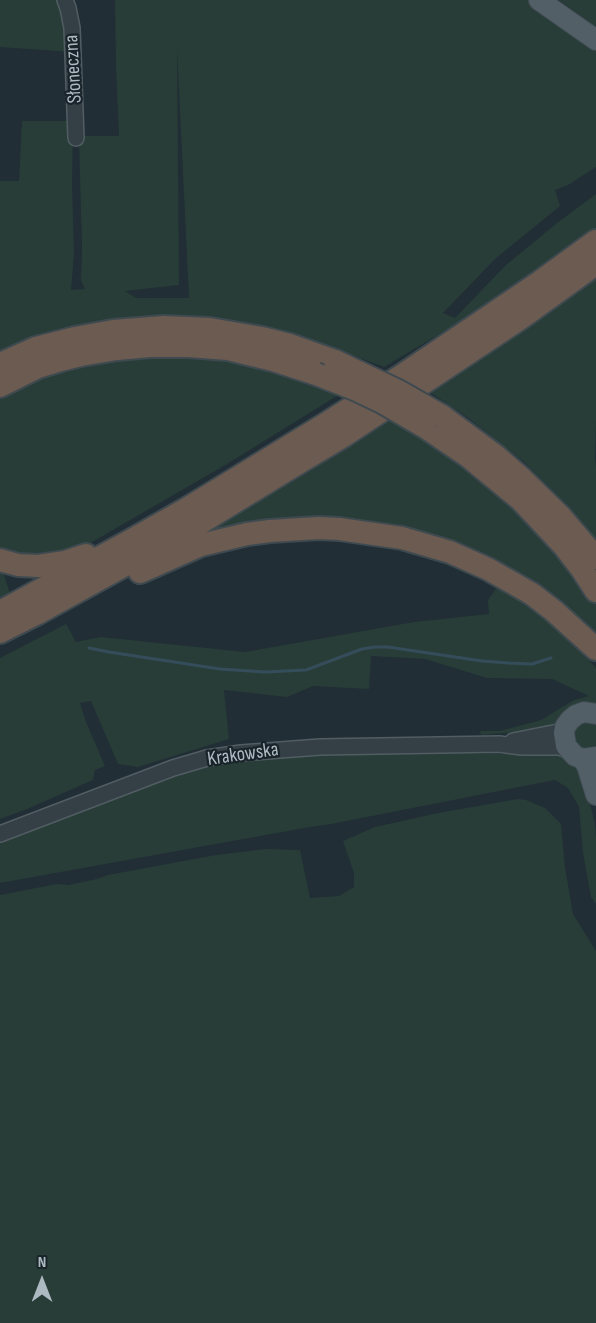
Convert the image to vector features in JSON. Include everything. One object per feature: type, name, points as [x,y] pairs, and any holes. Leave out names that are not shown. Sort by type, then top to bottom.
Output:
[{"type":"highway","points":[[0,612],[130,541],[256,468],[401,376],[596,241]]},
{"type":"highway","points":[[0,632],[192,528],[345,435],[521,318],[596,264]]},
{"type":"highway","points":[[0,364],[36,348],[75,338],[113,331],[164,327],[210,329],[262,338],[335,361],[390,387],[433,422],[469,457],[521,500],[564,546],[582,568],[596,591]]},
{"type":"highway","points":[[0,386],[38,367],[81,355],[117,349],[188,346],[228,349],[273,360],[316,374],[433,422],[496,456],[560,516],[596,558]]},
{"type":"highway","points":[[36,614],[97,594],[201,545],[270,531],[339,529],[402,538],[450,552],[488,569],[532,594],[596,649]]},
{"type":"highway","points":[[0,560],[27,566],[50,565],[130,541]]},
{"type":"main road","points":[[539,0],[596,40]]},
{"type":"main road","points":[[596,714],[584,712],[576,715],[565,727],[564,740],[583,756],[596,795]]},
{"type":"street","name":"Słoneczna","points":[[64,0],[72,28],[76,138]]},
{"type":"street","name":"Krakowska","points":[[499,744],[558,732],[565,727]]},
{"type":"street","name":"Krakowska","points":[[0,834],[173,768],[207,758],[250,752],[320,747],[499,744],[522,747],[560,747],[583,756]]},
{"type":"green space","points":[[0,0],[61,0],[72,52],[0,47]]},
{"type":"green space","points":[[115,0],[530,0],[596,51],[596,167],[568,185],[555,190],[560,206],[495,259],[443,313],[455,318],[506,265],[596,194],[596,228],[453,326],[384,367],[276,329],[195,316],[151,316],[104,320],[56,331],[11,345],[0,351],[0,181],[19,181],[22,121],[73,121],[74,254],[71,290],[85,289],[81,280],[79,136],[119,136]],"holes":[[[177,48],[189,298],[136,298],[125,291],[179,285]]]},
{"type":"green space","points":[[559,0],[596,0],[596,28],[570,8]]},
{"type":"green space","points":[[596,274],[596,543],[525,463],[467,417],[431,393]]},
{"type":"green space","points":[[178,350],[264,364],[340,394],[227,464],[80,549],[45,556],[14,554],[0,549],[0,393],[75,362]]},
{"type":"green space","points":[[390,419],[452,453],[513,500],[596,602],[596,641],[431,538],[203,534]]},
{"type":"green space","points":[[0,568],[10,594],[0,599]]},
{"type":"green space","points":[[498,586],[549,621],[596,668],[596,705],[574,706],[564,712],[555,723],[538,730],[481,735],[480,731],[500,731],[541,720],[574,700],[589,696],[552,679],[487,678],[425,659],[371,656],[369,689],[313,686],[287,697],[224,690],[229,739],[138,767],[118,764],[91,701],[80,703],[105,766],[95,770],[93,780],[0,819],[0,658],[66,624],[76,642],[101,637],[245,652],[414,622],[489,614],[488,600]]},
{"type":"green space","points":[[579,721],[596,724],[596,748],[591,751],[576,748],[572,728]]},
{"type":"green space","points":[[305,752],[559,755],[580,770],[595,824],[596,904],[591,897],[583,853],[579,807],[568,788],[555,780],[331,824],[0,883],[0,838],[206,763]]},
{"type":"green space","points":[[518,799],[545,808],[561,824],[573,914],[596,951],[596,1323],[0,1323],[0,895],[57,884],[69,885],[108,875],[216,855],[266,849],[300,850],[310,898],[339,896],[354,887],[354,873],[343,841],[375,827]]},
{"type":"waterway","points":[[89,648],[220,669],[265,672],[306,670],[362,649],[375,647],[508,663],[532,664],[551,658]]}]
